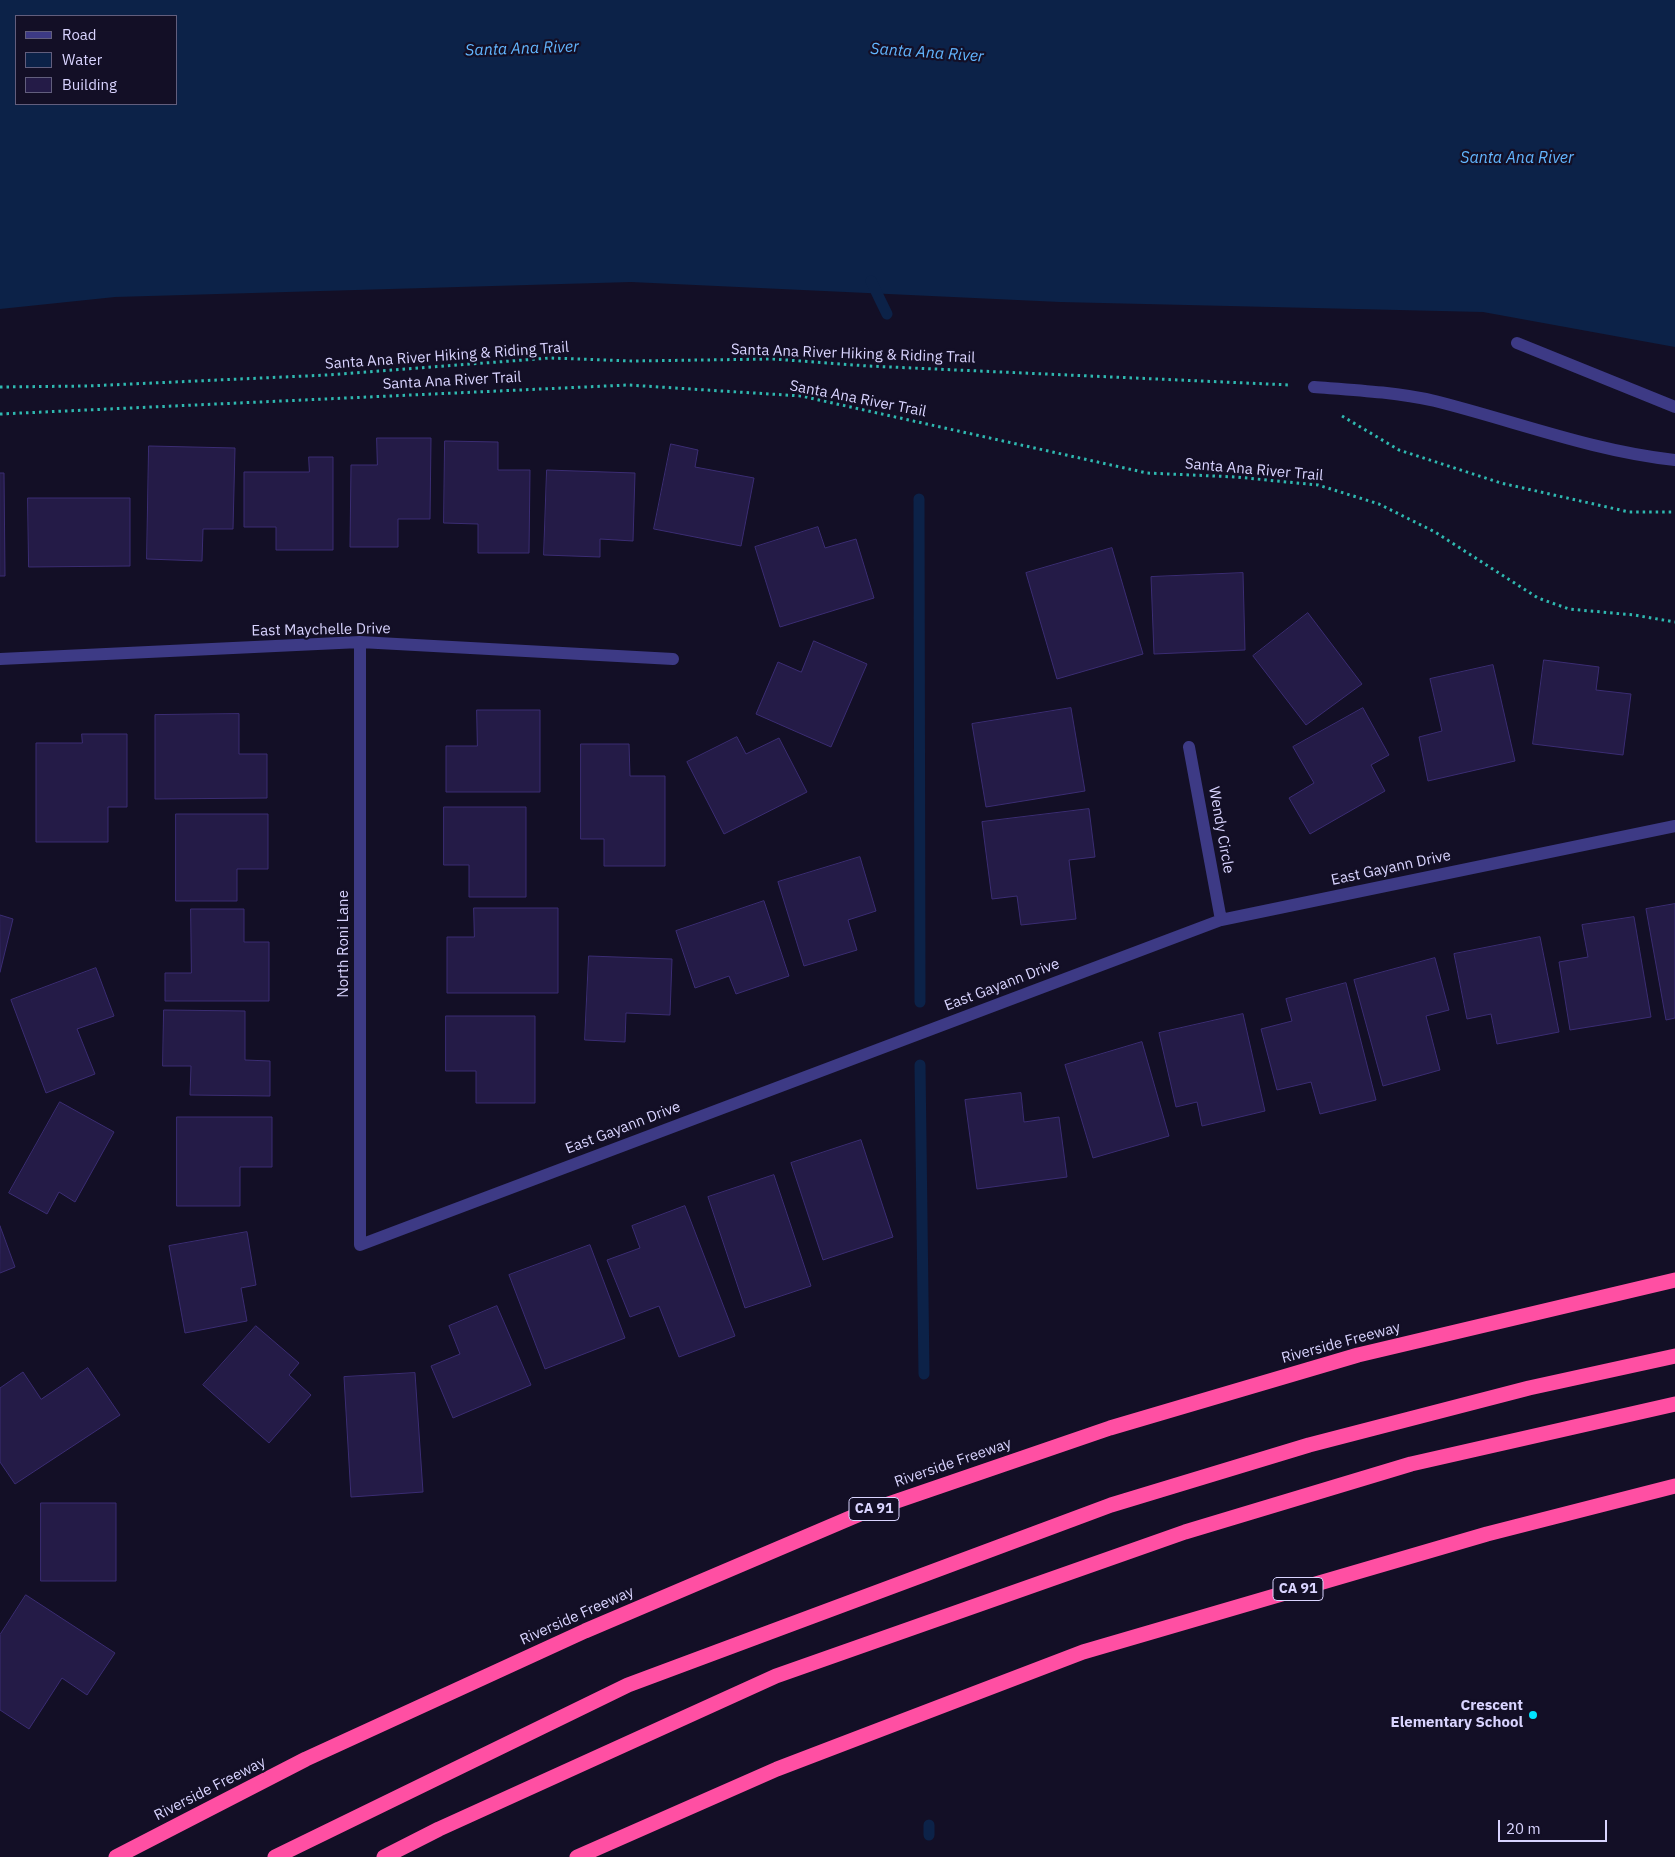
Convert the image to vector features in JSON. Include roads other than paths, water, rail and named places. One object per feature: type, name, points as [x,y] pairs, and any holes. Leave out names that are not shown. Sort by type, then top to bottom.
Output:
[{"type":"highway","name":"Riverside Freeway","points":[[116,1857],[306,1759],[585,1631],[862,1513],[1110,1428],[1358,1355],[1675,1280]]},
{"type":"highway","points":[[274,1857],[628,1685],[1111,1505],[1309,1445],[1529,1388],[1675,1356]]},
{"type":"highway","points":[[384,1857],[439,1829],[776,1676],[1185,1532],[1411,1464],[1675,1404]]},
{"type":"highway","name":"CA 91","points":[[577,1857],[777,1768],[1082,1652],[1487,1534],[1675,1486]]},
{"type":"street","points":[[1517,343],[1675,407]]},
{"type":"street","points":[[1314,387],[1376,392],[1433,401],[1582,443],[1675,460]]},
{"type":"street","name":"East Maychelle Drive","points":[[0,659],[360,642],[673,659]]},
{"type":"street","name":"North Roni Lane","points":[[360,642],[360,1245]]},
{"type":"street","name":"Wendy Circle","points":[[1189,747],[1221,920]]},
{"type":"street","name":"East Gayann Drive","points":[[360,1245],[1221,920],[1675,826]]},
{"type":"water","name":"Santa Ana River","points":[[0,0],[1675,0],[1675,347],[1483,312],[1060,302],[631,282],[115,297],[0,309]]},
{"type":"waterway","points":[[871,281],[887,314]]},
{"type":"waterway","points":[[919,499],[920,1002]]},
{"type":"waterway","points":[[920,1065],[924,1374]]},
{"type":"waterway","points":[[929,1825],[929,1835]]},
{"type":"place","name":"Crescent Elementary School","points":[[1533,1715]]}]
